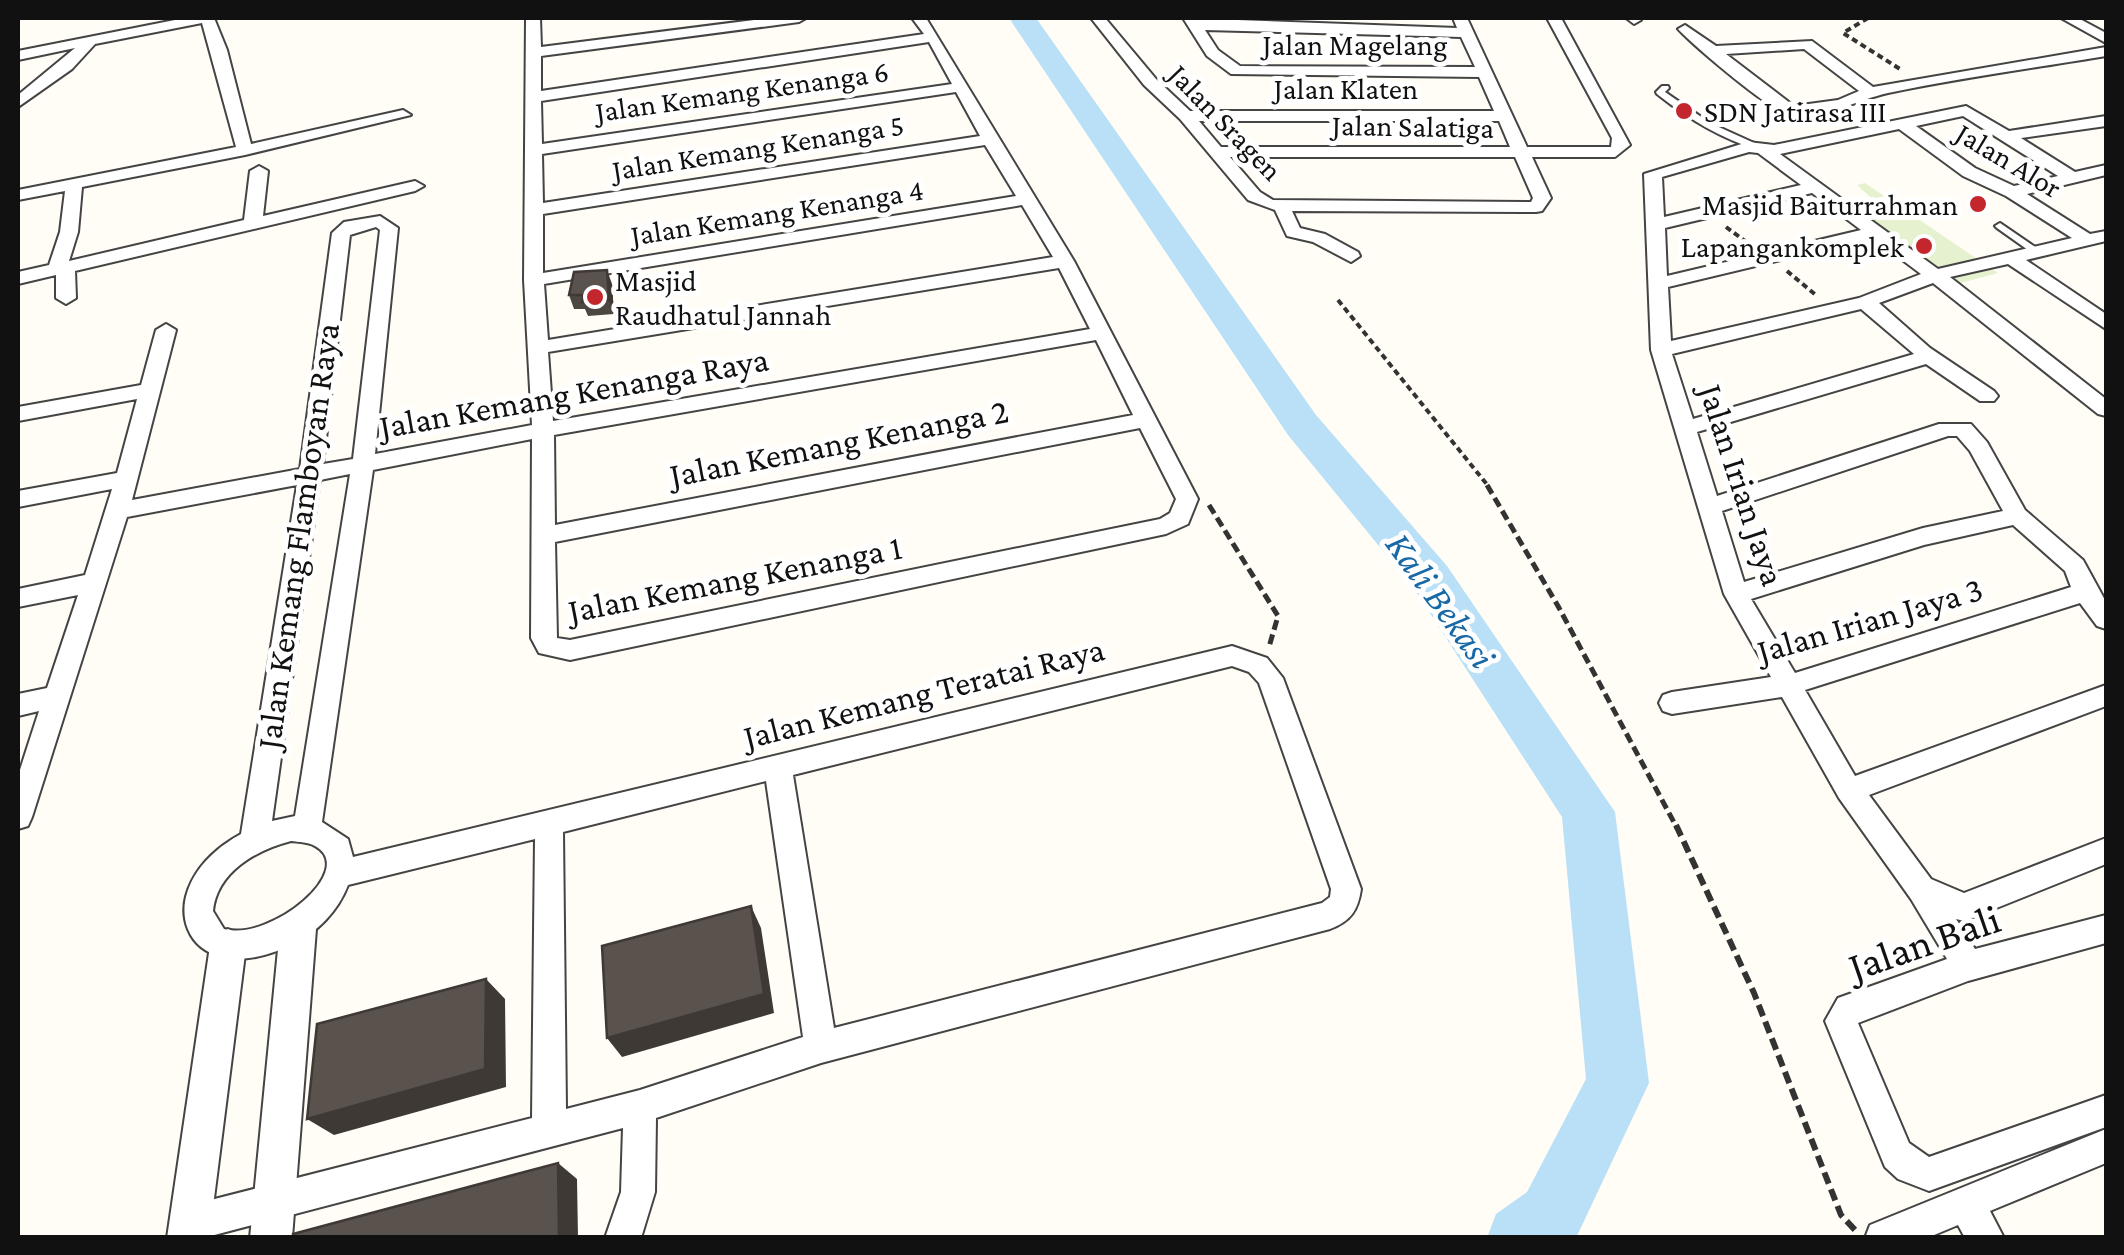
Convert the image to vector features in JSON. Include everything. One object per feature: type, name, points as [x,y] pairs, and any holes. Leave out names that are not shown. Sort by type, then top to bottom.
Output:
[{"type":"street","points":[[18,55],[206,18],[220,50],[232,112],[245,150]]},
{"type":"street","name":"Jalan Kemang Kenanga 1","points":[[534,18],[534,280],[546,535],[544,638],[548,646],[570,650],[1166,526],[1180,518],[1186,499]]},
{"type":"street","points":[[534,52],[738,22],[799,18]]},
{"type":"street","points":[[919,18],[934,37],[990,139],[1065,261],[1186,499]]},
{"type":"street","name":"Jalan Sragen","points":[[1098,18],[1150,82],[1186,116],[1254,196],[1268,206],[1282,207],[1292,230],[1319,238],[1352,256]]},
{"type":"street","name":"Jalan Salatiga","points":[[1216,152],[1609,154],[1620,149],[1620,138],[1554,18]]},
{"type":"street","points":[[2068,18],[2106,40]]},
{"type":"street","points":[[1191,21],[1464,25],[1542,198],[1541,205],[1532,209],[1282,207]]},
{"type":"street","name":"Jalan Magelang","points":[[1191,21],[1212,53],[1236,71],[1486,72]]},
{"type":"street","points":[[1685,30],[1786,110],[1842,104],[1870,92],[2106,52]]},
{"type":"street","points":[[536,97],[934,37]]},
{"type":"street","points":[[18,102],[68,66],[89,42]]},
{"type":"street","points":[[1711,51],[1806,44],[1870,92]]},
{"type":"street","name":"Jalan Kemang Kenanga 6","points":[[532,150],[961,87]]},
{"type":"street","points":[[1760,147],[1774,150],[1966,111],[2073,178]]},
{"type":"street","points":[[18,194],[245,150],[403,114]]},
{"type":"street","name":"Jalan Klaten","points":[[1186,116],[1507,116]]},
{"type":"street","points":[[2010,136],[2106,121]]},
{"type":"street","name":"Jalan Alor","points":[[1904,125],[1969,172],[2097,238]]},
{"type":"street","name":"Jalan Kemang Kenanga 5","points":[[535,210],[990,139]]},
{"type":"street","points":[[1760,147],[1935,275],[2106,409]]},
{"type":"street","name":"Jalan Irian Jaya","points":[[1760,147],[1653,174],[1662,350],[1736,594],[1849,790],[1921,889],[1968,966]]},
{"type":"street","points":[[2012,192],[2106,170]]},
{"type":"street","points":[[253,222],[258,171]]},
{"type":"street","points":[[66,298],[61,267],[74,184]]},
{"type":"street","points":[[18,278],[415,186]]},
{"type":"street","points":[[1657,224],[1710,215],[1814,187]]},
{"type":"street","name":"Jalan Kemang Kenanga 4","points":[[534,280],[1029,198]]},
{"type":"street","name":"Jalan Kemang Flamboyan Raya","points":[[254,838],[310,475],[341,234],[350,226],[380,221],[389,228],[364,465],[307,828]]},
{"type":"street","points":[[1661,283],[1875,232]]},
{"type":"street","points":[[1662,350],[1865,302],[1935,275],[2097,238]]},
{"type":"street","points":[[2014,258],[2103,317]]},
{"type":"street","points":[[537,348],[1065,261]]},
{"type":"street","points":[[1865,302],[1987,396]]},
{"type":"street","points":[[18,817],[118,511],[166,330]]},
{"type":"street","name":"Jalan Kemang Kenanga Raya","points":[[118,511],[543,430],[1102,333]]},
{"type":"street","points":[[1686,428],[1922,360],[1917,345]]},
{"type":"street","points":[[18,414],[148,390]]},
{"type":"street","name":"Jalan Kemang Kenanga 2","points":[[546,535],[1146,420]]},
{"type":"street","points":[[1712,506],[1947,430],[1963,429],[1979,447],[2017,516],[2075,566],[2085,592],[2106,618]]},
{"type":"street","points":[[18,500],[125,479]]},
{"type":"street","points":[[1736,594],[1923,537],[2017,516]]},
{"type":"street","points":[[18,598],[92,584]]},
{"type":"street","name":"Jalan Irian Jaya 3","points":[[1672,703],[1789,685],[2085,592]]},
{"type":"street","name":"Jalan Kemang Teratai Raya","points":[[339,874],[1232,656],[1258,665]]},
{"type":"street","points":[[228,946],[189,1230],[274,1220],[821,1047],[1330,916],[1344,904],[1346,889],[1270,678],[1258,665]]},
{"type":"street","points":[[1849,790],[2106,695]]},
{"type":"street","points":[[18,706],[56,697]]},
{"type":"street","points":[[778,767],[821,1047]]},
{"type":"street","points":[[549,823],[549,1131]]},
{"type":"street","points":[[307,828],[323,834],[340,857],[339,874],[325,902],[298,928],[274,941],[250,947],[228,946],[209,936],[199,920],[200,898],[211,875],[230,854],[254,838],[273,831],[307,828]]},
{"type":"street","points":[[1921,889],[1945,903],[1964,907],[2106,851]]},
{"type":"street","points":[[274,1220],[298,928]]},
{"type":"street","name":"Jalan Bali","points":[[2106,928],[1968,966],[1849,1008],[1840,1020],[1897,1155],[1929,1174],[2106,1111]]},
{"type":"street","points":[[623,1238],[638,1192],[640,1107]]},
{"type":"street","points":[[1883,1238],[2106,1146]]},
{"type":"street","points":[[1966,1206],[1986,1238]]},
{"type":"lane","points":[[1665,88],[1660,92],[1688,116],[1760,147]]},
{"type":"lane","points":[[2000,226],[2038,252]]},
{"type":"path","points":[[1868,18],[1844,33],[1923,82]]},
{"type":"path","points":[[1338,300],[1488,486],[1558,606],[1690,853],[1761,1010],[1841,1215],[1864,1238]]},
{"type":"path","points":[[1186,499],[1212,506],[1278,616],[1270,645],[1258,665]]},
{"type":"green space","name":"Lapangankomplek","points":[[1865,183],[1998,273],[1946,287],[1853,218],[1887,212],[1857,185]]},
{"type":"building","points":[[607,270],[609,300],[582,302],[584,295],[569,295],[574,272]]},
{"type":"building","points":[[751,906],[764,994],[607,1038],[602,946]]},
{"type":"building","points":[[486,979],[485,1069],[307,1119],[317,1024]]},
{"type":"building","points":[[558,1163],[559,1238],[293,1238],[293,1234]]},
{"type":"waterway","name":"Kali Bekasi","points":[[1022,18],[1302,425],[1431,578],[1588,812],[1618,1083],[1551,1216],[1520,1238]]},
{"type":"place","name":"SDN Jatirasa III","points":[[1684,111]]},
{"type":"place","name":"Masjid Baiturrahman","points":[[1978,204]]},
{"type":"place","name":"Lapangankomplek","points":[[1924,246]]},
{"type":"place","name":"Masjid Raudhatul Jannah","points":[[595,297]]}]
